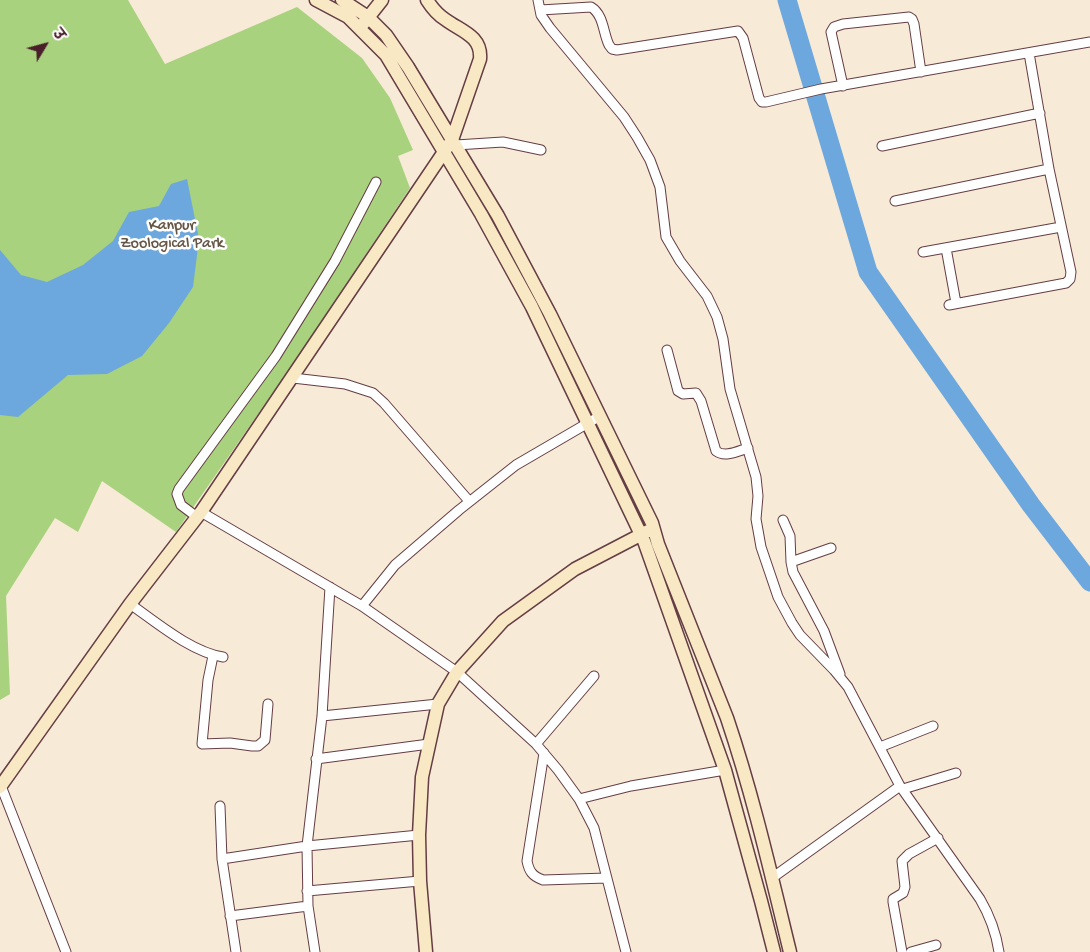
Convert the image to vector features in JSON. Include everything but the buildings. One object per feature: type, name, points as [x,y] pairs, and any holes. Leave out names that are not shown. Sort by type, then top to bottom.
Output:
[{"type":"main road","points":[[316,0],[348,18],[386,55],[481,214],[532,306],[641,534],[725,770],[774,952]]},
{"type":"main road","points":[[342,0],[368,17],[386,35],[498,216],[600,416],[654,529],[658,544],[730,726],[772,878],[790,952]]},
{"type":"main road","points":[[360,29],[382,0]]},
{"type":"main road","points":[[0,786],[130,604],[199,514],[444,153],[454,143],[481,52],[479,45],[473,37],[438,14],[426,0]]},
{"type":"main road","points":[[426,952],[420,882],[419,835],[422,777],[438,704],[457,672],[503,621],[575,569],[654,529]]},
{"type":"street","points":[[538,0],[540,10],[550,28],[630,126],[650,160],[660,187],[666,236],[680,261],[707,296],[717,317],[723,339],[730,390],[758,486],[756,519],[758,532],[765,563],[778,597],[800,635],[842,679],[854,697],[901,787],[980,899],[989,914],[999,952]]},
{"type":"street","points":[[540,10],[591,7],[596,10],[600,17],[609,46],[617,50],[738,30],[741,33],[757,93],[762,102],[821,89],[1090,42]]},
{"type":"street","points":[[843,86],[831,32],[834,28],[843,24],[909,17],[914,24],[921,72]]},
{"type":"street","points":[[946,248],[953,304],[1066,283],[1070,278],[1071,272],[1049,169],[1029,53]]},
{"type":"street","points":[[882,146],[1040,113]]},
{"type":"street","points":[[454,143],[503,142],[541,150]]},
{"type":"street","points":[[895,201],[1049,169]]},
{"type":"street","points":[[376,182],[335,261],[276,356],[179,489],[177,494],[180,504],[362,606],[457,672],[536,744],[579,799],[594,828],[626,952]]},
{"type":"street","points":[[923,252],[1061,227]]},
{"type":"street","points":[[666,350],[678,391],[683,394],[696,393],[701,401],[716,451],[724,455],[748,448]]},
{"type":"street","points":[[293,378],[345,384],[373,393],[384,403],[469,502]]},
{"type":"street","points":[[362,606],[395,566],[430,533],[516,464],[600,416]]},
{"type":"street","points":[[783,520],[790,536],[790,562],[793,572],[824,631],[842,679]]},
{"type":"street","points":[[790,562],[830,548]]},
{"type":"street","points":[[315,952],[308,906],[307,846],[322,716],[330,587]]},
{"type":"street","points":[[130,604],[198,650],[213,656],[223,657]]},
{"type":"street","points":[[213,656],[208,680],[202,744],[230,743],[252,746],[262,743],[265,740],[268,704]]},
{"type":"street","points":[[536,744],[594,676]]},
{"type":"street","points":[[322,716],[438,704]]},
{"type":"street","points":[[880,748],[933,726]]},
{"type":"street","points":[[316,759],[429,744]]},
{"type":"street","points":[[544,753],[528,860],[529,869],[536,877],[543,880],[607,878]]},
{"type":"street","points":[[579,799],[631,786],[725,770]]},
{"type":"street","points":[[772,878],[901,787],[956,773]]},
{"type":"street","points":[[0,786],[66,952]]},
{"type":"street","points":[[220,806],[222,859],[236,952]]},
{"type":"street","points":[[222,859],[307,846],[419,835]]},
{"type":"street","points":[[902,952],[893,902],[894,899],[903,893],[905,888],[902,861],[909,854],[938,838]]},
{"type":"street","points":[[307,891],[420,882]]},
{"type":"street","points":[[230,916],[308,906]]},
{"type":"street","points":[[911,952],[936,946]]},
{"type":"green space","name":"Kanpur Zoological Park","points":[[0,0],[128,0],[165,64],[297,7],[362,58],[390,98],[413,150],[398,156],[410,188],[295,361],[176,532],[102,481],[78,532],[55,518],[6,596],[10,694],[0,700]]},
{"type":"water","points":[[187,179],[199,239],[193,287],[169,323],[142,356],[107,374],[68,375],[18,417],[0,415],[0,250],[21,275],[47,282],[83,265],[113,241],[129,212],[159,206],[171,184]]},
{"type":"waterway","points":[[787,0],[868,272],[1031,505],[1090,582]]}]
